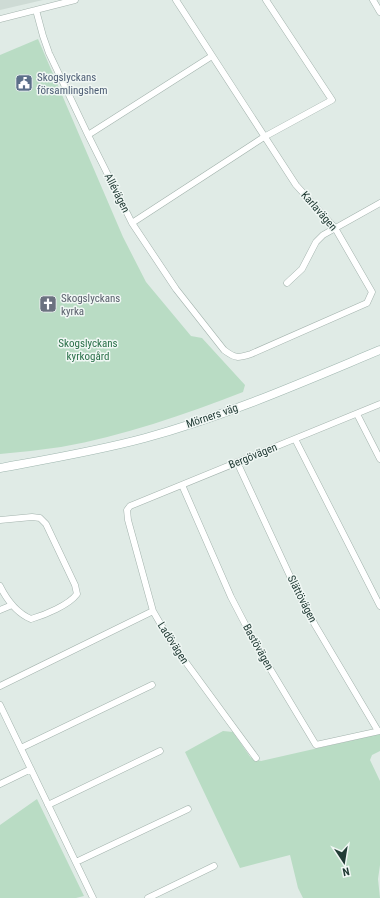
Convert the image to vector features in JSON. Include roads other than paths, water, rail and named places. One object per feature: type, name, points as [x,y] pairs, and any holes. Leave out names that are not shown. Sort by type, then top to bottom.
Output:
[{"type":"main road","name":"Mörners väg","points":[[0,468],[69,456],[177,429],[279,392],[380,350]]},
{"type":"main road","name":"Mörners väg","points":[[0,462],[37,461]]},
{"type":"street","points":[[0,19],[75,0]]},
{"type":"street","name":"Karlavägen","points":[[176,0],[296,185],[335,228],[372,292],[367,303],[251,354],[238,358],[232,356]]},
{"type":"street","points":[[132,223],[264,137],[332,100],[266,0]]},
{"type":"street","points":[[372,0],[380,12]]},
{"type":"street","name":"Allévägen","points":[[36,10],[49,53],[132,223],[176,289],[224,350],[232,356]]},
{"type":"street","points":[[88,135],[212,56]]},
{"type":"street","points":[[287,283],[302,270],[316,242],[323,235],[380,203]]},
{"type":"street","name":"Bergövägen","points":[[127,510],[130,506],[380,404]]},
{"type":"street","points":[[357,414],[380,459]]},
{"type":"street","points":[[295,439],[380,606]]},
{"type":"street","name":"Slättövägen","points":[[237,462],[296,589],[315,625],[379,731]]},
{"type":"street","name":"Bastövägen","points":[[182,485],[231,597],[257,647],[316,745],[379,731]]},
{"type":"street","name":"Ladövägen","points":[[127,510],[128,520],[153,611],[175,647],[256,758]]},
{"type":"street","points":[[0,520],[32,517],[40,518],[46,524],[75,585],[77,594],[73,600],[31,619],[12,605],[0,586]]},
{"type":"street","points":[[0,610],[12,605]]},
{"type":"street","points":[[0,686],[153,611]]},
{"type":"street","points":[[21,748],[152,685]]},
{"type":"street","points":[[0,705],[93,898]]},
{"type":"street","points":[[48,805],[160,751]]},
{"type":"street","points":[[0,784],[31,769]]},
{"type":"street","points":[[76,862],[188,809]]},
{"type":"street","points":[[148,898],[214,866]]},
{"type":"place","name":"Skogslyckans församlingshem","points":[[24,83]]},
{"type":"place","name":"Skogslyckans kyrka","points":[[48,304]]},
{"type":"park label","name":"Skogslyckans kyrkogård","points":[[88,349]]}]
